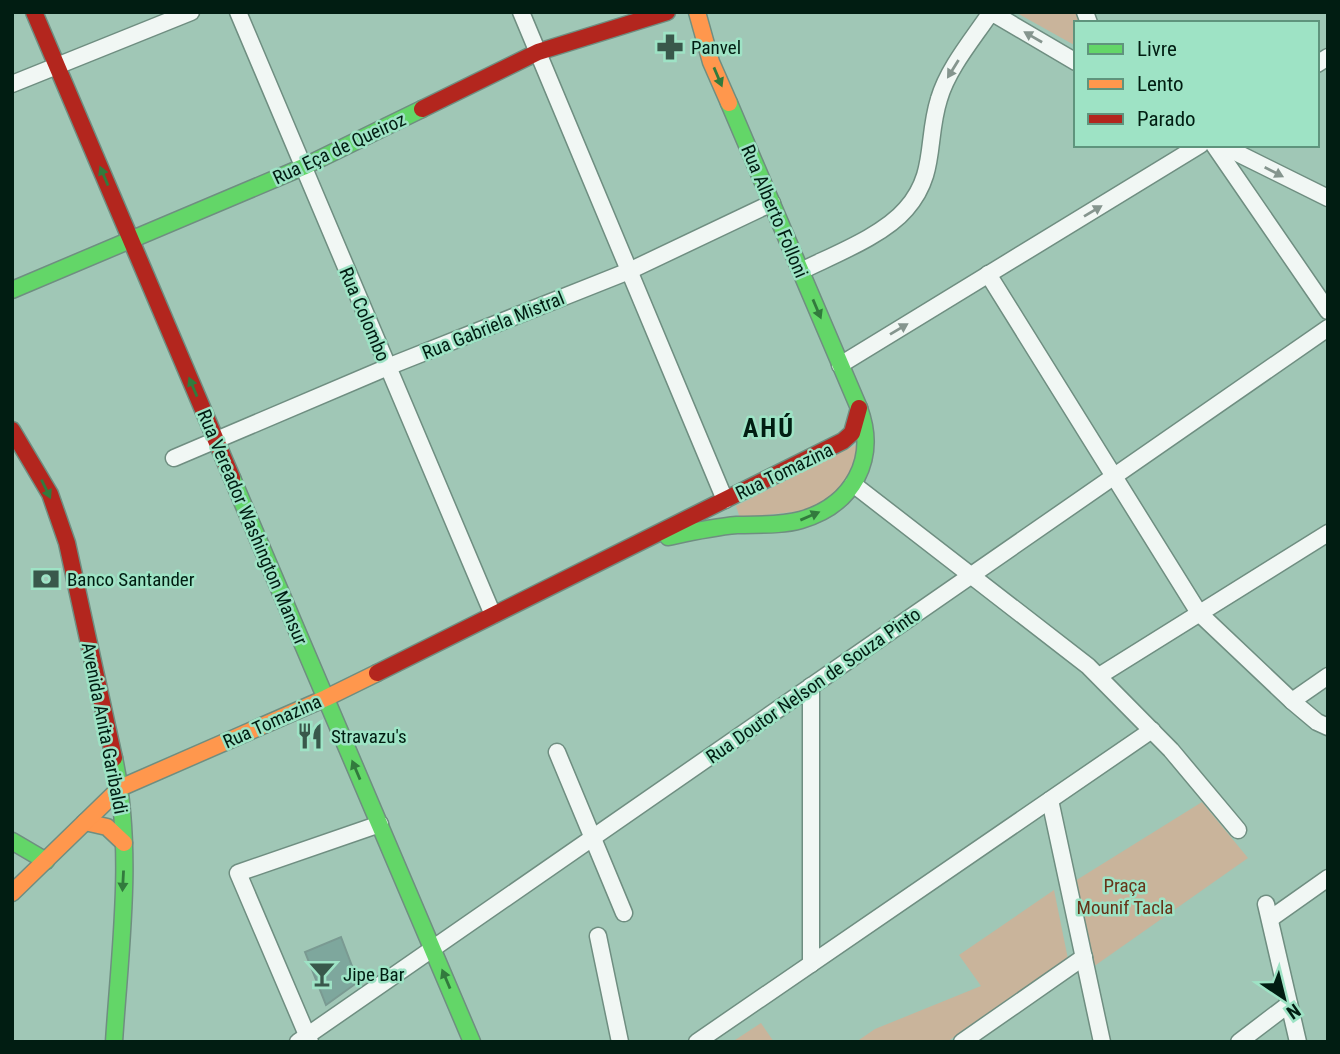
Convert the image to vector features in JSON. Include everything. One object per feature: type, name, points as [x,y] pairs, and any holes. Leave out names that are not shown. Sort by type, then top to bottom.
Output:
[{"type":"main road","name":"Rua Vereador Washington Mansur","points":[[34,12],[472,1042]]},
{"type":"main road","name":"Rua Eça de Queiroz","points":[[12,290],[303,167],[538,52],[667,12]]},
{"type":"main road","name":"Rua Alberto Folloni","points":[[697,12],[711,62],[859,408]]},
{"type":"main road","name":"Rua Tomazina","points":[[120,788],[326,698],[843,441],[852,433],[859,408]]},
{"type":"main road","name":"Rua Tomazina","points":[[610,557],[663,538],[714,527],[782,523],[814,515],[853,484],[865,456],[866,427],[859,408]]},
{"type":"main road","name":"Avenida Anita Garibaldi","points":[[12,430],[50,494],[67,543],[120,788],[124,843],[114,1042]]},
{"type":"main road","points":[[725,500],[743,525]]},
{"type":"main road","points":[[12,893],[120,788]]},
{"type":"main road","points":[[85,822],[107,827],[124,843]]},
{"type":"main road","points":[[12,841],[46,861]]},
{"type":"street","points":[[12,85],[191,12]]},
{"type":"street","name":"Rua Colombo","points":[[238,12],[493,615]]},
{"type":"street","points":[[521,12],[725,500]]},
{"type":"street","points":[[801,271],[891,223],[917,195],[929,166],[934,117],[945,82],[991,12],[1074,61]]},
{"type":"street","points":[[841,365],[1197,147]]},
{"type":"street","points":[[1215,147],[1328,311]]},
{"type":"street","points":[[1225,147],[1328,198]]},
{"type":"street","name":"Rua Gabriela Mistral","points":[[174,458],[388,367],[629,271],[772,203]]},
{"type":"street","points":[[988,274],[1199,613],[1292,701],[1317,722],[1328,727]]},
{"type":"street","name":"Rua Doutor Nelson de Souza Pinto","points":[[305,1040],[1328,328]]},
{"type":"street","points":[[853,484],[1077,656],[1152,730],[1238,830]]},
{"type":"street","points":[[1099,676],[1328,533]]},
{"type":"street","points":[[1292,701],[1328,676]]},
{"type":"street","points":[[811,687],[811,964]]},
{"type":"street","points":[[697,1042],[1152,730]]},
{"type":"street","points":[[557,752],[624,914]]},
{"type":"street","points":[[1049,800],[1102,1042]]},
{"type":"street","points":[[305,1040],[238,873],[380,824]]},
{"type":"street","points":[[1298,1042],[1268,911],[1328,878]]},
{"type":"street","points":[[598,936],[620,1042]]},
{"type":"street","points":[[962,1042],[1084,957]]},
{"type":"street","points":[[1239,1042],[1289,1004]]},
{"type":"green space","points":[[1015,12],[1075,12],[1079,21],[1074,21],[1074,45]]},
{"type":"green space","points":[[858,444],[853,470],[844,486],[810,510],[740,518],[736,506]]},
{"type":"green space","name":"Praça Mounif Tacla","points":[[1202,802],[1248,858],[1093,967],[1075,881]]},
{"type":"green space","points":[[1054,890],[1068,959],[947,1042],[856,1042],[875,1029],[981,986],[959,955]]},
{"type":"green space","points":[[761,1023],[774,1042],[732,1042]]},
{"type":"building","points":[[341,937],[358,982],[326,1005],[305,952]]},
{"type":"traffic: fast","points":[[668,537],[728,526],[801,520],[835,503],[857,478],[863,462],[864,427],[859,408],[729,103]]},
{"type":"traffic: fast","points":[[12,290],[303,167],[422,109]]},
{"type":"traffic: fast","points":[[232,478],[472,1042]]},
{"type":"traffic: fast","points":[[114,758],[120,793],[124,864],[114,1042]]},
{"type":"traffic: fast","points":[[12,841],[46,861]]},
{"type":"traffic: slow","points":[[697,12],[711,62],[729,103]]},
{"type":"traffic: slow","points":[[12,893],[120,788],[377,673]]},
{"type":"traffic: slow","points":[[85,822],[107,827],[124,843]]},
{"type":"traffic: jam","points":[[34,12],[232,478]]},
{"type":"traffic: jam","points":[[422,109],[538,52],[667,12]]},
{"type":"traffic: jam","points":[[377,673],[843,441],[852,433],[859,408]]},
{"type":"traffic: jam","points":[[12,430],[50,494],[67,543],[114,758]]},
{"type":"place","name":"Panvel","points":[[670,47]]},
{"type":"place","name":"Banco Santander","points":[[46,579]]},
{"type":"place","name":"Stravazu's","points":[[310,736]]},
{"type":"place","name":"Jipe Bar","points":[[322,974]]},
{"type":"district","name":"AHÚ","points":[[769,428]]}]
